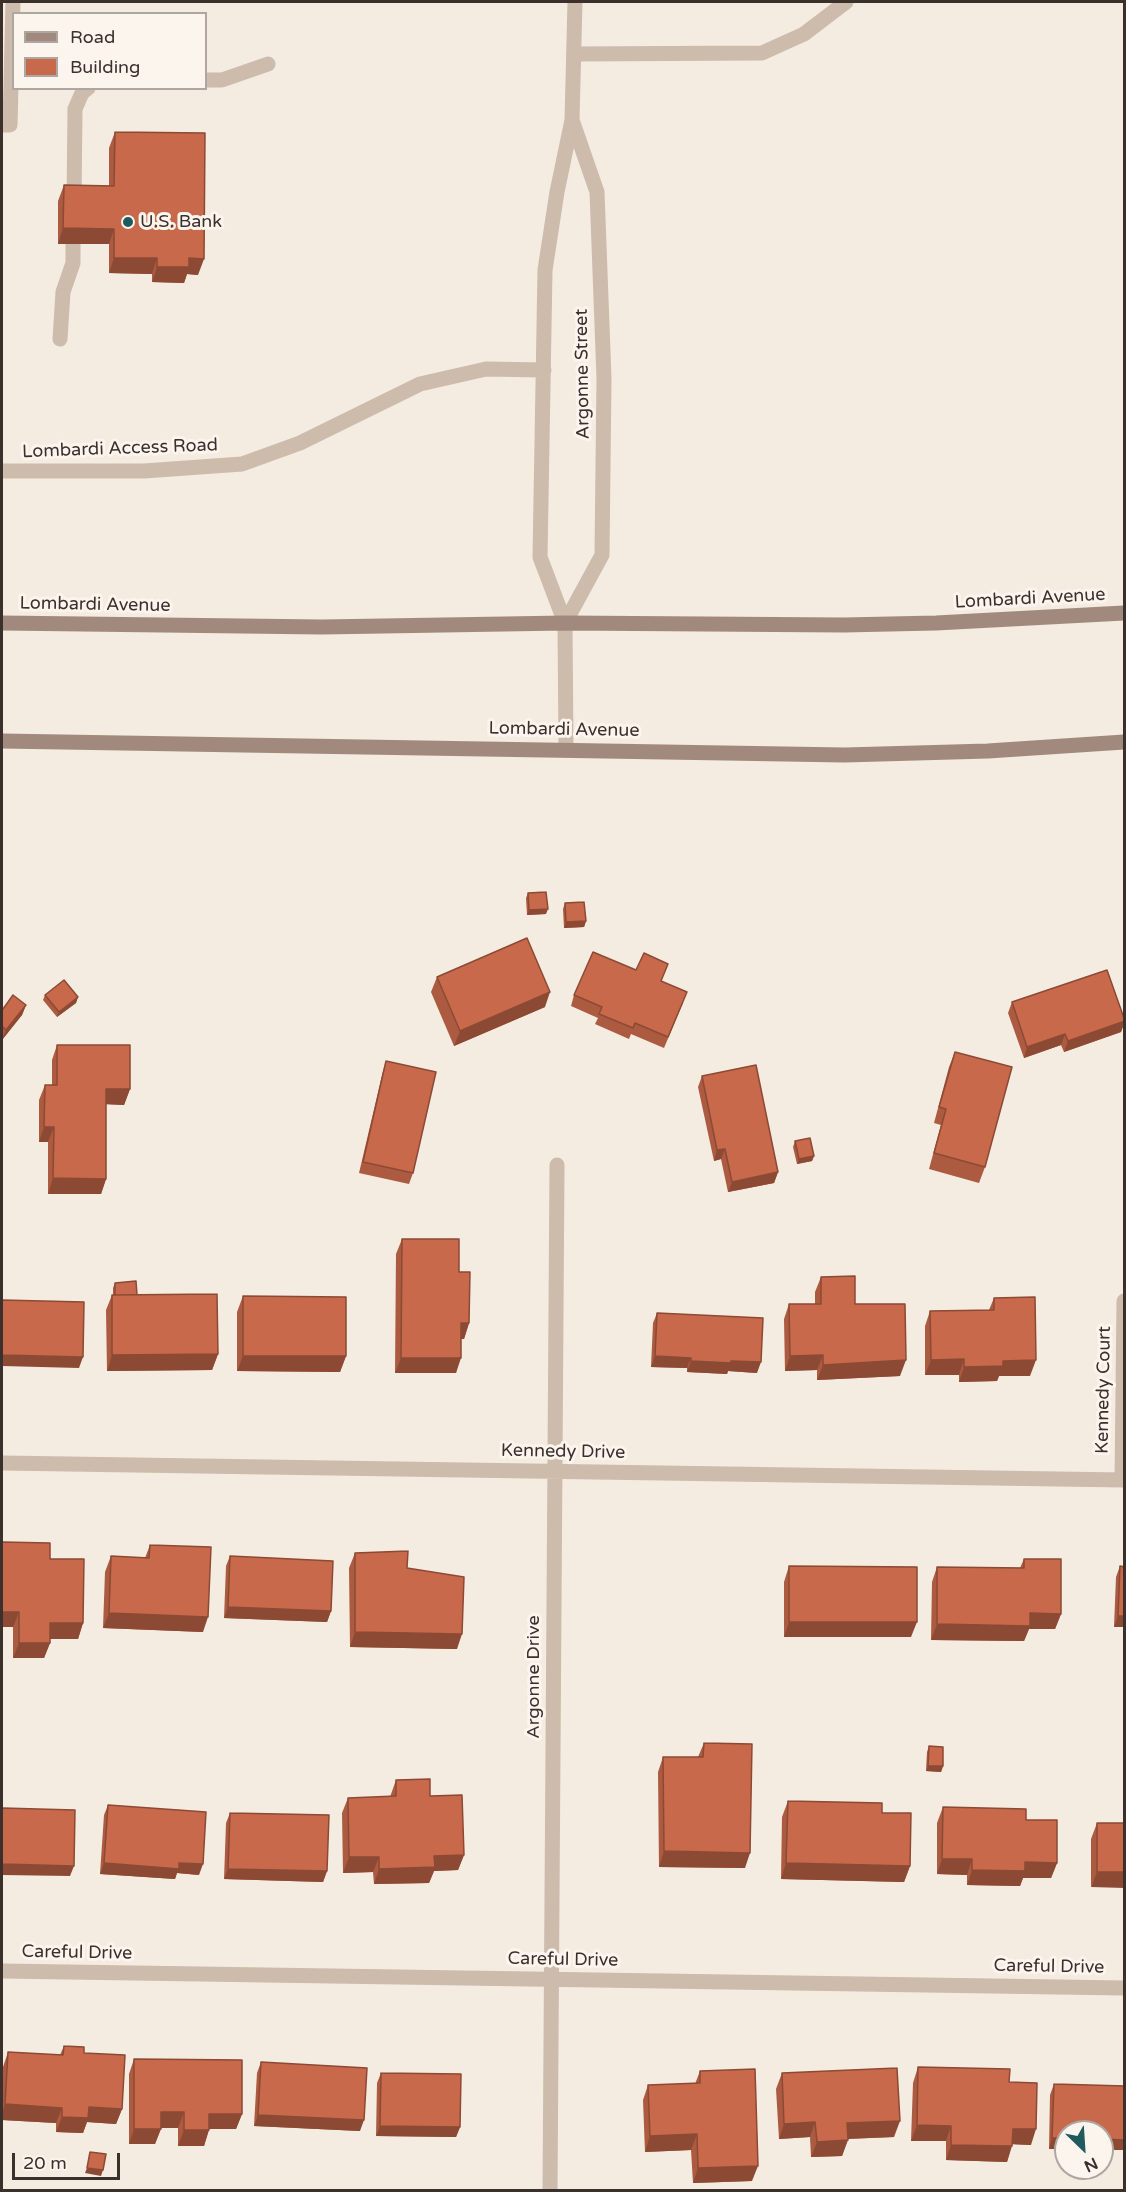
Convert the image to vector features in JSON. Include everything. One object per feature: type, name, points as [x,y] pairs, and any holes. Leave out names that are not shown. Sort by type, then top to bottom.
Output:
[{"type":"main road","name":"Lombardi Avenue","points":[[2,623],[322,627],[565,623],[898,624],[1125,613]]},
{"type":"main road","name":"Lombardi Avenue","points":[[2,741],[845,755],[988,751],[1125,742]]},
{"type":"street","name":"Argonne Street","points":[[566,749],[565,623],[540,557],[545,270],[557,192],[572,120],[575,2]]},
{"type":"street","points":[[574,54],[762,53],[804,33],[846,2]]},
{"type":"street","points":[[2,124],[10,125],[12,43]]},
{"type":"street","points":[[207,80],[222,80],[268,64]]},
{"type":"street","points":[[74,201],[75,109],[86,90]]},
{"type":"street","name":"Argonne Street","points":[[565,623],[602,555],[604,378],[597,192],[572,120]]},
{"type":"street","points":[[60,339],[63,292],[73,263],[73,244]]},
{"type":"street","name":"Lombardi Access Road","points":[[2,471],[144,471],[242,464],[300,443],[420,384],[486,369],[544,370]]},
{"type":"street","name":"Argonne Drive","points":[[550,2190],[557,1165]]},
{"type":"street","name":"Kennedy Court","points":[[1123,1480],[1125,1301]]},
{"type":"street","name":"Kennedy Drive","points":[[2,1463],[1123,1480]]},
{"type":"street","name":"Careful Drive","points":[[2,1971],[1125,1988]]},
{"type":"building","name":"U.S. Bank","points":[[115,132],[205,133],[204,259],[189,258],[189,267],[157,267],[157,258],[114,258],[114,229],[63,228],[64,185],[114,186]]},
{"type":"building","points":[[546,892],[548,909],[529,910],[528,893]]},
{"type":"building","points":[[584,902],[586,921],[566,922],[565,903]]},
{"type":"building","points":[[527,938],[550,992],[460,1031],[437,977]]},
{"type":"building","points":[[593,952],[636,970],[644,953],[668,964],[661,981],[687,992],[668,1037],[635,1023],[633,1028],[599,1014],[602,1007],[574,995]]},
{"type":"building","points":[[1107,970],[1125,1021],[1068,1041],[1065,1034],[1027,1047],[1012,1002]]},
{"type":"building","points":[[64,980],[78,997],[59,1012],[45,995]]},
{"type":"building","points":[[13,995],[26,1005],[6,1030],[2,1026],[2,1008]]},
{"type":"building","points":[[57,1045],[130,1045],[130,1089],[106,1089],[106,1179],[53,1178],[54,1127],[44,1127],[45,1085],[57,1085]]},
{"type":"building","points":[[955,1052],[1012,1067],[985,1167],[934,1153],[946,1109],[939,1107]]},
{"type":"building","points":[[386,1061],[436,1072],[413,1173],[363,1162]]},
{"type":"building","points":[[756,1065],[778,1172],[732,1182],[725,1149],[717,1150],[702,1076]]},
{"type":"building","points":[[810,1138],[814,1156],[799,1159],[795,1141]]},
{"type":"building","points":[[402,1239],[459,1239],[459,1272],[470,1272],[469,1323],[461,1323],[461,1358],[401,1358]]},
{"type":"building","points":[[855,1276],[855,1304],[905,1304],[906,1360],[823,1365],[823,1355],[790,1356],[789,1304],[821,1304],[821,1277]]},
{"type":"building","points":[[136,1281],[137,1295],[115,1295],[115,1283]]},
{"type":"building","points":[[217,1294],[218,1354],[112,1355],[112,1295]]},
{"type":"building","points":[[243,1296],[346,1297],[346,1356],[243,1356]]},
{"type":"building","points":[[1035,1297],[1036,1360],[1003,1361],[1003,1366],[964,1367],[964,1359],[931,1360],[930,1311],[994,1310],[994,1298]]},
{"type":"building","points":[[2,1300],[84,1302],[83,1357],[2,1355]]},
{"type":"building","points":[[657,1313],[763,1318],[761,1362],[691,1361],[691,1358],[655,1356]]},
{"type":"building","points":[[2,1542],[50,1543],[50,1559],[84,1559],[83,1623],[50,1623],[50,1643],[19,1643],[19,1612],[2,1612]]},
{"type":"building","points":[[150,1545],[211,1547],[208,1617],[109,1613],[111,1556],[149,1558]]},
{"type":"building","points":[[408,1551],[407,1568],[464,1577],[462,1634],[355,1632],[355,1553]]},
{"type":"building","points":[[230,1556],[333,1561],[331,1611],[228,1607]]},
{"type":"building","points":[[1024,1559],[1061,1559],[1061,1614],[1030,1613],[1030,1626],[937,1624],[937,1567],[1024,1568]]},
{"type":"building","points":[[789,1566],[917,1567],[917,1622],[789,1622]]},
{"type":"building","points":[[1120,1566],[1125,1567],[1125,1616],[1118,1616]]},
{"type":"building","points":[[704,1743],[752,1744],[750,1853],[664,1851],[663,1757],[703,1757]]},
{"type":"building","points":[[929,1746],[943,1747],[943,1766],[928,1766]]},
{"type":"building","points":[[430,1779],[430,1796],[462,1795],[464,1855],[434,1856],[435,1867],[379,1869],[379,1857],[349,1857],[348,1798],[396,1796],[396,1780]]},
{"type":"building","points":[[788,1801],[882,1803],[882,1813],[911,1813],[910,1866],[786,1863]]},
{"type":"building","points":[[108,1805],[206,1812],[203,1864],[179,1863],[179,1869],[104,1863]]},
{"type":"building","points":[[943,1807],[1026,1809],[1026,1820],[1057,1820],[1057,1863],[1025,1862],[1025,1871],[972,1870],[972,1859],[942,1859]]},
{"type":"building","points":[[2,1808],[75,1810],[74,1866],[2,1864]]},
{"type":"building","points":[[230,1813],[329,1815],[327,1871],[228,1869]]},
{"type":"building","points":[[1097,1823],[1125,1823],[1125,1872],[1097,1872]]},
{"type":"building","points":[[64,2046],[84,2047],[84,2053],[125,2055],[122,2109],[89,2107],[88,2118],[62,2117],[62,2108],[5,2104],[8,2052],[63,2055]]},
{"type":"building","points":[[134,2059],[242,2060],[242,2114],[209,2114],[209,2130],[184,2130],[184,2112],[161,2112],[161,2129],[134,2129]]},
{"type":"building","points":[[261,2062],[367,2068],[364,2120],[258,2115]]},
{"type":"building","points":[[918,2067],[1010,2069],[1009,2082],[1037,2083],[1036,2129],[1013,2129],[1012,2146],[951,2145],[951,2126],[917,2125]]},
{"type":"building","points":[[897,2068],[900,2121],[847,2123],[848,2140],[817,2142],[815,2122],[784,2124],[782,2073]]},
{"type":"building","points":[[755,2069],[758,2166],[698,2168],[697,2134],[650,2136],[648,2085],[700,2083],[700,2071]]},
{"type":"building","points":[[381,2073],[461,2074],[460,2127],[380,2126]]},
{"type":"building","points":[[1054,2084],[1125,2086],[1125,2140],[1114,2140],[1114,2120],[1054,2120],[1054,2138],[1052,2138]]},
{"type":"building","points":[[90,2152],[106,2154],[103,2170],[87,2168]]},
{"type":"place","name":"U.S. Bank","points":[[128,222]]}]
